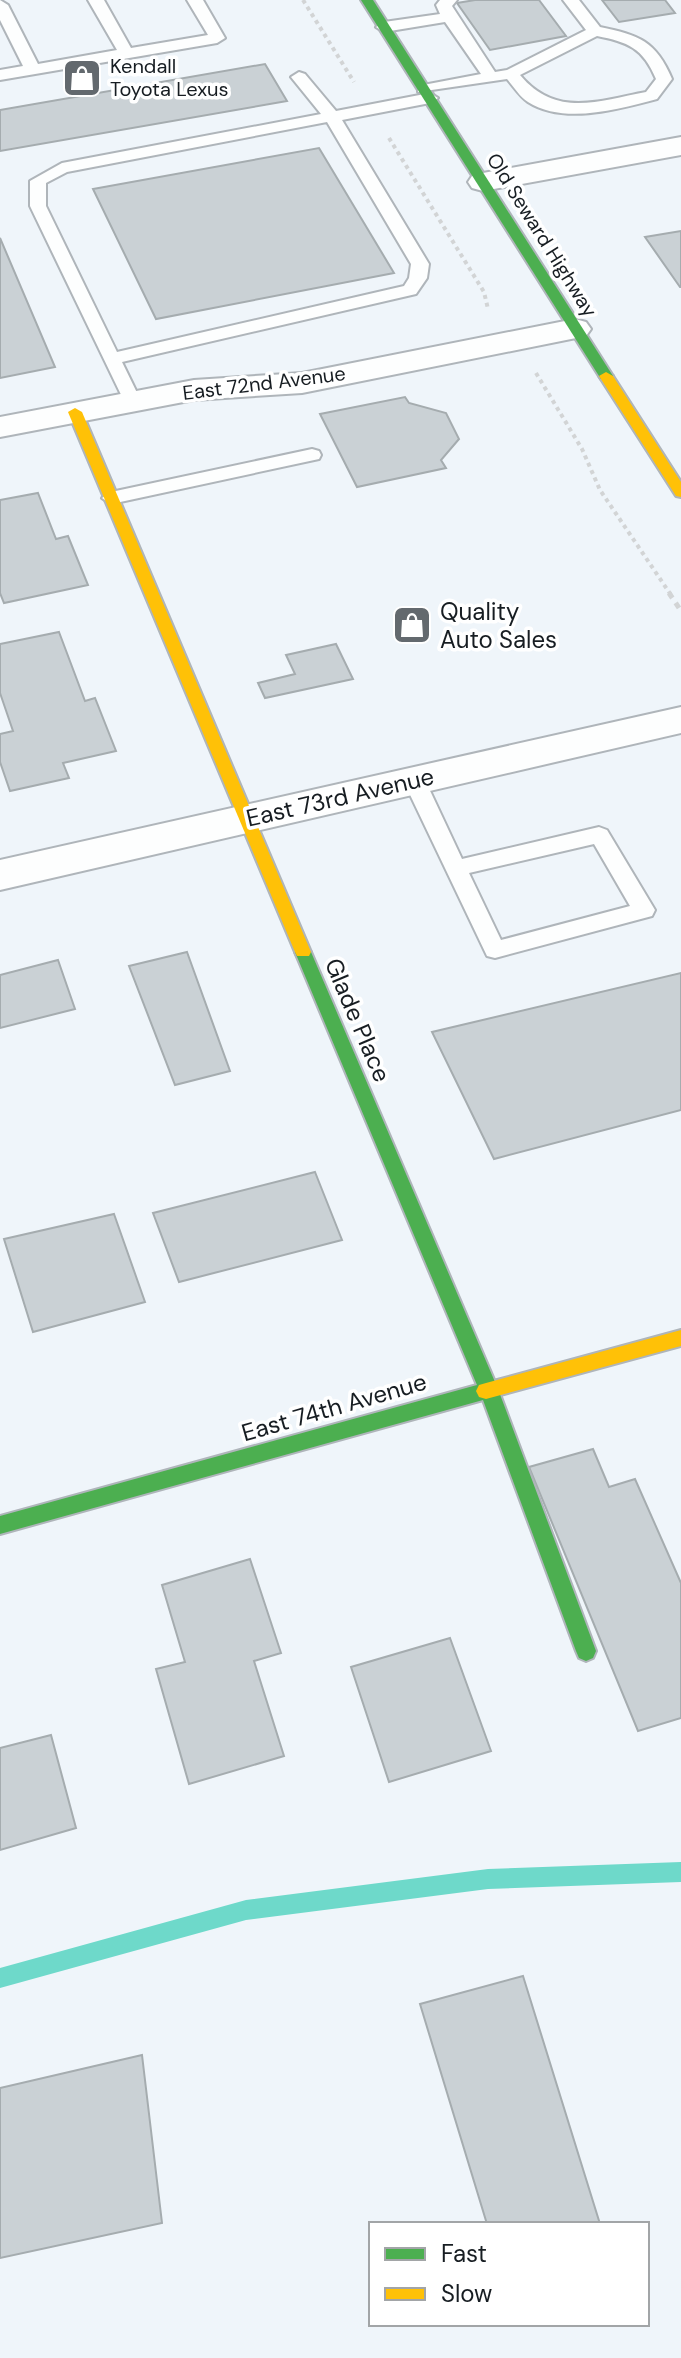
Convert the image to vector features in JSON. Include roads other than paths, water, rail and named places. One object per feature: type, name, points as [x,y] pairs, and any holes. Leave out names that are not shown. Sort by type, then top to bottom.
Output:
[{"type":"street","name":"Old Seward Highway","points":[[367,0],[681,493]]},
{"type":"street","points":[[483,182],[681,146]]},
{"type":"street","name":"East 72nd Avenue","points":[[0,427],[194,390],[302,383],[575,329]]},
{"type":"street","name":"Glade Place","points":[[75,412],[488,1389],[586,1651]]},
{"type":"street","name":"East 73rd Avenue","points":[[0,875],[681,720]]},
{"type":"street","name":"East 74th Avenue","points":[[0,1525],[681,1338]]},
{"type":"lane","points":[[96,0],[127,54]]},
{"type":"lane","points":[[0,75],[217,38],[195,0]]},
{"type":"lane","points":[[571,0],[595,31]]},
{"type":"lane","points":[[0,5],[33,70]]},
{"type":"lane","points":[[384,27],[449,8],[491,77]]},
{"type":"lane","points":[[132,401],[38,206],[38,181],[62,168],[332,117],[511,74],[595,31],[630,38],[655,58],[664,79],[651,96],[588,107],[556,107],[535,100],[511,74]]},
{"type":"lane","points":[[112,359],[410,290],[418,278],[420,264],[332,117],[299,77]]},
{"type":"lane","points":[[111,498],[312,455]]},
{"type":"lane","points":[[414,780],[495,950],[644,910],[599,835],[456,868]]},
{"type":"waterway","points":[[0,1978],[246,1910],[488,1879],[681,1872]]},
{"type":"place","name":"Kendall Toyota Lexus","points":[[82,78]]},
{"type":"place","name":"Quality Auto Sales","points":[[412,625]]}]
